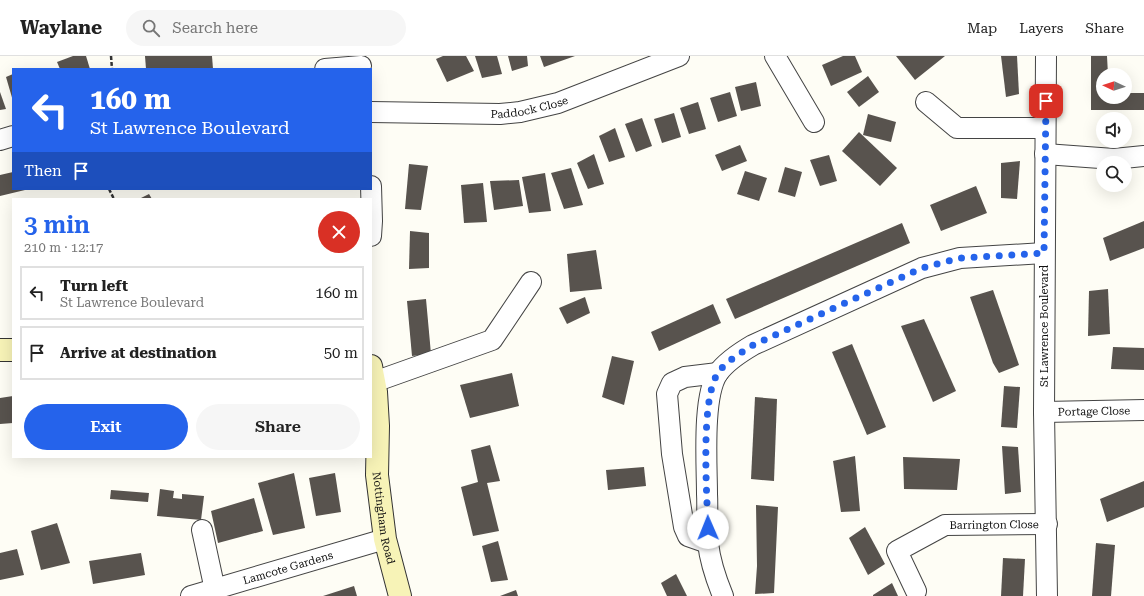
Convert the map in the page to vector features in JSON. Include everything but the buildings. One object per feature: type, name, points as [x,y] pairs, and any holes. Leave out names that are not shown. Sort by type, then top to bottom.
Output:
[{"type":"street","name":"Paddock Close","points":[[372,112],[500,114],[520,112],[558,103],[679,56]]},
{"type":"street","points":[[775,56],[814,122]]},
{"type":"street","name":"St Lawrence Boulevard","points":[[1046,56],[1044,412],[1047,596]]},
{"type":"street","points":[[333,68],[361,64]]},
{"type":"street","points":[[926,102],[957,128],[1045,128]]},
{"type":"street","points":[[0,140],[12,136]]},
{"type":"street","points":[[1045,154],[1114,158],[1144,156]]},
{"type":"street","points":[[723,596],[714,573],[708,543],[708,404],[712,386],[718,374],[736,355],[753,345],[922,268],[960,258],[1044,253]]},
{"type":"street","points":[[372,374],[492,340],[531,282]]},
{"type":"street","points":[[0,350],[12,350]]},
{"type":"street","name":"Nottingham Road","points":[[372,374],[378,426],[377,475],[385,539],[400,596]]},
{"type":"street","points":[[708,543],[688,536],[684,527],[672,454],[667,394],[672,383],[685,377],[718,374]]},
{"type":"street","name":"Portage Close","points":[[1044,412],[1144,410]]},
{"type":"street","name":"Barrington Close","points":[[916,591],[897,551],[944,525],[1047,524]]},
{"type":"street","points":[[202,530],[215,590]]},
{"type":"street","name":"Lamcote Gardens","points":[[191,596],[385,539]]},
{"type":"path","points":[[111,56],[112,68]]},
{"type":"route","points":[[708,528],[708,404],[712,386],[718,374],[736,355],[753,345],[922,268],[960,258],[1044,253],[1046,101]]}]
